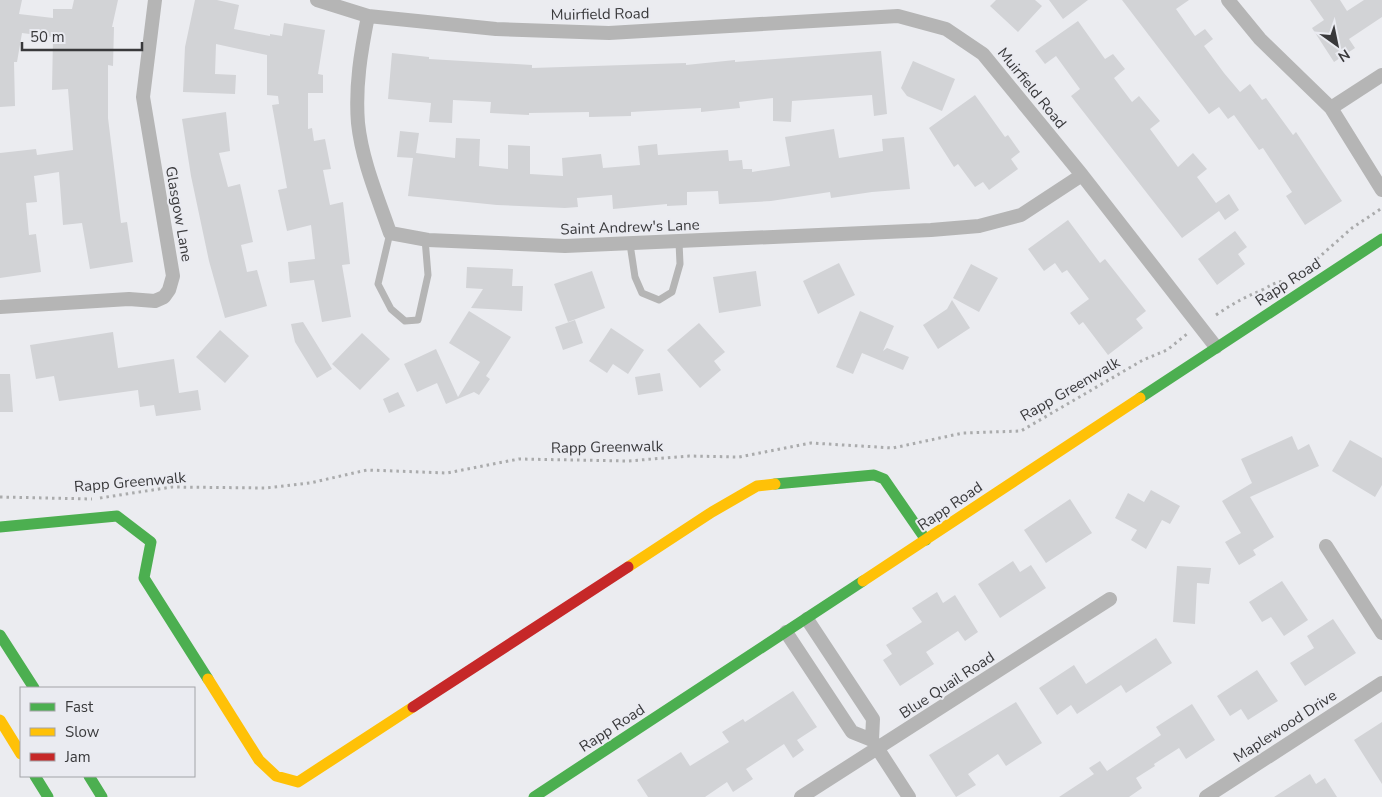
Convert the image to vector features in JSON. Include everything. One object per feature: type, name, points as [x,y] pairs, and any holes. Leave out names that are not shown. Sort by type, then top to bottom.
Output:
[{"type":"street","name":"Glasgow Lane","points":[[0,307],[129,299],[155,301],[164,297],[169,290],[173,276],[171,260],[143,97],[155,0]]},
{"type":"street","name":"Muirfield Road","points":[[317,0],[368,16],[496,29],[610,33],[898,16],[946,30],[983,54],[1082,175],[1216,347]]},
{"type":"street","points":[[1228,0],[1260,39],[1331,108],[1382,190]]},
{"type":"street","points":[[368,16],[358,66],[358,123],[366,160],[390,233]]},
{"type":"street","points":[[1331,108],[1382,75]]},
{"type":"street","name":"Saint Andrew's Lane","points":[[390,233],[425,240],[564,246],[931,230],[979,226],[1021,215],[1082,175]]},
{"type":"street","name":"Rapp Road","points":[[534,797],[1382,239]]},
{"type":"street","points":[[0,527],[116,516],[151,542],[144,578],[259,760],[272,774],[286,781],[298,782],[712,512],[757,486],[874,475],[884,480],[926,540]]},
{"type":"street","points":[[1326,546],[1382,633]]},
{"type":"street","name":"Blue Quail Road","points":[[800,797],[875,744],[1110,599]]},
{"type":"street","points":[[807,619],[872,719],[875,744],[909,797]]},
{"type":"street","points":[[786,632],[852,732],[875,744]]},
{"type":"street","points":[[0,636],[33,687]]},
{"type":"street","name":"Maplewood Drive","points":[[1206,797],[1382,683]]},
{"type":"street","points":[[0,720],[20,752]]},
{"type":"street","points":[[36,777],[48,797]]},
{"type":"street","points":[[90,777],[102,797]]},
{"type":"lane","points":[[390,233],[378,284],[391,309],[405,321],[418,320],[428,276],[425,240]]},
{"type":"lane","points":[[630,244],[634,277],[642,293],[659,300],[672,292],[680,264],[680,242]]},
{"type":"path","points":[[1315,262],[1352,228],[1382,208]]},
{"type":"path","points":[[1216,315],[1248,294],[1263,290],[1275,282],[1292,280]]},
{"type":"path","name":"Rapp Greenwalk","points":[[0,497],[94,499],[172,487],[265,488],[310,483],[367,470],[447,473],[519,459],[628,461],[689,456],[739,457],[811,443],[893,448],[963,433],[1021,431],[1143,360],[1167,350],[1188,333]]},
{"type":"building","points":[[0,0],[22,0],[19,14],[53,18],[53,9],[72,9],[74,0],[118,0],[112,27],[114,27],[113,66],[108,65],[108,118],[121,223],[127,222],[133,262],[90,269],[82,223],[63,225],[59,172],[34,176],[37,202],[26,203],[29,235],[36,234],[41,272],[0,278],[0,153],[36,149],[37,155],[73,150],[68,89],[52,90],[53,37],[22,33],[17,62],[14,62],[15,106],[0,107]]},
{"type":"building","points":[[195,0],[217,0],[239,5],[234,29],[270,36],[270,34],[282,36],[284,23],[325,30],[318,74],[323,75],[323,93],[308,93],[308,129],[312,128],[314,141],[325,139],[331,169],[323,170],[330,205],[343,202],[350,264],[342,265],[351,317],[322,322],[314,280],[290,283],[288,262],[315,259],[311,225],[287,231],[278,190],[287,188],[272,105],[279,104],[278,96],[267,95],[267,55],[216,44],[215,74],[236,75],[235,94],[183,92],[185,47]]},
{"type":"building","points":[[996,0],[1035,0],[1042,6],[1018,32],[990,6]]},
{"type":"building","points":[[1049,0],[1088,0],[1063,19]]},
{"type":"building","points":[[1122,0],[1189,0],[1176,9],[1195,36],[1205,29],[1213,39],[1204,46],[1224,73],[1240,92],[1250,84],[1262,100],[1266,98],[1293,135],[1296,132],[1342,201],[1305,225],[1286,196],[1292,192],[1263,148],[1259,150],[1234,115],[1228,119],[1219,107],[1209,114]]},
{"type":"building","points":[[1310,0],[1340,0],[1347,11],[1364,0],[1382,0],[1382,17],[1349,39],[1355,48],[1334,62],[1312,28],[1324,20]]},
{"type":"building","points":[[1078,21],[1105,59],[1113,54],[1125,69],[1114,78],[1132,102],[1139,96],[1160,121],[1150,129],[1178,167],[1193,153],[1207,169],[1197,177],[1216,203],[1229,194],[1239,210],[1225,220],[1219,211],[1182,238],[1071,96],[1080,89],[1056,56],[1045,64],[1035,51]]},
{"type":"building","points":[[881,51],[887,114],[874,116],[872,95],[792,101],[791,122],[773,121],[773,98],[739,102],[740,108],[701,112],[701,108],[631,112],[631,116],[589,117],[589,112],[529,113],[529,115],[490,113],[491,102],[453,100],[452,123],[429,122],[431,103],[388,99],[392,53],[429,57],[429,59],[532,65],[532,68],[686,63],[686,65]]},
{"type":"building","points":[[913,61],[955,79],[942,111],[907,96],[901,88]]},
{"type":"building","points":[[975,95],[1005,137],[1008,135],[1020,152],[1011,159],[1018,169],[989,190],[983,182],[975,187],[958,164],[954,167],[929,128]]},
{"type":"building","points":[[226,112],[230,151],[219,153],[228,187],[240,184],[253,242],[241,245],[247,272],[257,270],[267,306],[225,318],[209,261],[191,176],[182,119]]},
{"type":"building","points":[[834,129],[839,158],[883,151],[882,139],[904,137],[910,189],[831,198],[830,192],[771,201],[719,204],[718,191],[687,192],[687,205],[667,206],[667,204],[613,209],[612,195],[577,198],[578,207],[497,205],[408,196],[413,158],[397,157],[400,131],[419,133],[416,153],[455,158],[456,138],[480,139],[479,166],[508,169],[508,145],[530,146],[530,174],[563,176],[562,158],[601,154],[603,168],[640,165],[638,146],[657,144],[658,155],[728,150],[729,161],[742,160],[743,169],[752,169],[752,172],[790,166],[785,137]]},
{"type":"building","points":[[1068,220],[1100,263],[1105,259],[1146,311],[1136,319],[1143,328],[1108,355],[1083,322],[1079,325],[1070,313],[1089,299],[1067,270],[1062,273],[1055,263],[1044,271],[1028,249]]},
{"type":"building","points":[[1235,231],[1247,247],[1238,254],[1245,264],[1217,285],[1198,259]]},
{"type":"building","points":[[839,263],[855,295],[818,314],[803,281]]},
{"type":"building","points":[[971,264],[998,278],[979,312],[953,298]]},
{"type":"building","points":[[467,267],[513,269],[512,286],[523,286],[522,311],[471,308],[483,289],[466,288]]},
{"type":"building","points":[[592,271],[605,308],[568,322],[554,284]]},
{"type":"building","points":[[756,271],[761,306],[719,313],[713,277]]},
{"type":"building","points":[[952,300],[970,328],[938,349],[923,325],[947,309]]},
{"type":"building","points":[[469,311],[511,337],[486,376],[490,379],[479,395],[474,392],[446,404],[437,383],[417,392],[404,364],[436,349],[458,397],[480,362],[449,343]]},
{"type":"building","points":[[860,311],[894,326],[883,351],[887,348],[909,357],[903,370],[862,353],[853,374],[836,367]]},
{"type":"building","points":[[575,320],[583,343],[563,350],[555,327]]},
{"type":"building","points":[[303,322],[332,369],[317,378],[295,342],[291,324]]},
{"type":"building","points":[[699,323],[725,352],[714,361],[721,370],[700,388],[667,350]]},
{"type":"building","points":[[611,328],[644,350],[628,374],[613,364],[607,373],[589,361]]},
{"type":"building","points":[[220,330],[249,356],[225,383],[196,357]]},
{"type":"building","points":[[113,332],[118,368],[174,359],[179,393],[198,390],[201,410],[156,416],[154,405],[140,407],[138,390],[59,401],[54,376],[36,379],[30,345]]},
{"type":"building","points":[[362,333],[390,359],[360,390],[332,364]]},
{"type":"building","points":[[660,373],[663,391],[638,395],[635,377]]},
{"type":"building","points":[[0,374],[10,374],[13,412],[0,412]]},
{"type":"building","points":[[398,392],[405,406],[389,413],[383,399]]},
{"type":"building","points":[[1292,436],[1298,450],[1309,444],[1319,466],[1250,497],[1274,537],[1253,550],[1256,555],[1239,565],[1225,542],[1241,533],[1222,501],[1252,483],[1241,459]]},
{"type":"building","points":[[1350,440],[1382,458],[1382,485],[1375,497],[1332,471]]},
{"type":"building","points":[[1151,490],[1180,506],[1170,524],[1162,520],[1146,549],[1131,540],[1137,530],[1115,518],[1128,493],[1144,502]]},
{"type":"building","points":[[1070,499],[1092,533],[1046,563],[1024,530]]},
{"type":"building","points":[[1013,561],[1020,572],[1031,565],[1046,588],[1000,618],[978,584]]},
{"type":"building","points":[[1177,566],[1211,568],[1209,584],[1197,583],[1195,624],[1173,622]]},
{"type":"building","points":[[1282,581],[1308,620],[1284,636],[1271,617],[1262,622],[1249,602]]},
{"type":"building","points":[[937,592],[943,603],[955,595],[978,632],[965,641],[958,631],[926,652],[934,664],[900,686],[883,660],[892,654],[886,645],[922,622],[912,608]]},
{"type":"building","points":[[1333,619],[1356,653],[1305,686],[1290,663],[1314,648],[1307,636]]},
{"type":"building","points":[[1156,638],[1172,663],[1126,693],[1121,685],[1077,714],[1071,705],[1057,715],[1039,688],[1074,665],[1086,684]]},
{"type":"building","points":[[1257,670],[1278,701],[1248,720],[1241,709],[1230,716],[1217,696]]},
{"type":"building","points":[[793,691],[817,727],[797,740],[804,750],[793,758],[784,744],[746,769],[753,779],[733,792],[727,782],[705,797],[648,797],[637,780],[681,752],[690,766],[729,742],[722,732],[743,719],[745,722]]},
{"type":"building","points":[[1016,702],[1042,743],[1006,766],[998,754],[968,774],[976,785],[956,797],[929,755]]},
{"type":"building","points":[[1192,704],[1215,740],[1186,759],[1179,748],[1154,764],[1155,766],[1136,778],[1142,788],[1129,797],[1059,797],[1094,774],[1089,768],[1100,761],[1107,771],[1161,735],[1156,727]]},
{"type":"building","points":[[1382,722],[1382,784],[1354,740]]},
{"type":"building","points":[[1310,774],[1316,784],[1325,778],[1337,797],[1274,797]]},
{"type":"traffic: fast","points":[[1140,398],[1382,239]]},
{"type":"traffic: fast","points":[[775,484],[874,475],[884,479],[926,540]]},
{"type":"traffic: fast","points":[[0,527],[117,516],[151,542],[144,578],[208,679]]},
{"type":"traffic: fast","points":[[534,797],[863,581]]},
{"type":"traffic: fast","points":[[0,635],[33,687]]},
{"type":"traffic: fast","points":[[36,777],[48,797]]},
{"type":"traffic: fast","points":[[90,777],[102,797]]},
{"type":"traffic: slow","points":[[863,581],[1140,398]]},
{"type":"traffic: slow","points":[[628,567],[712,512],[757,486],[775,484]]},
{"type":"traffic: slow","points":[[208,679],[259,760],[276,776],[298,782],[413,707]]},
{"type":"traffic: slow","points":[[0,720],[20,752]]},
{"type":"traffic: jam","points":[[413,707],[628,567]]}]
